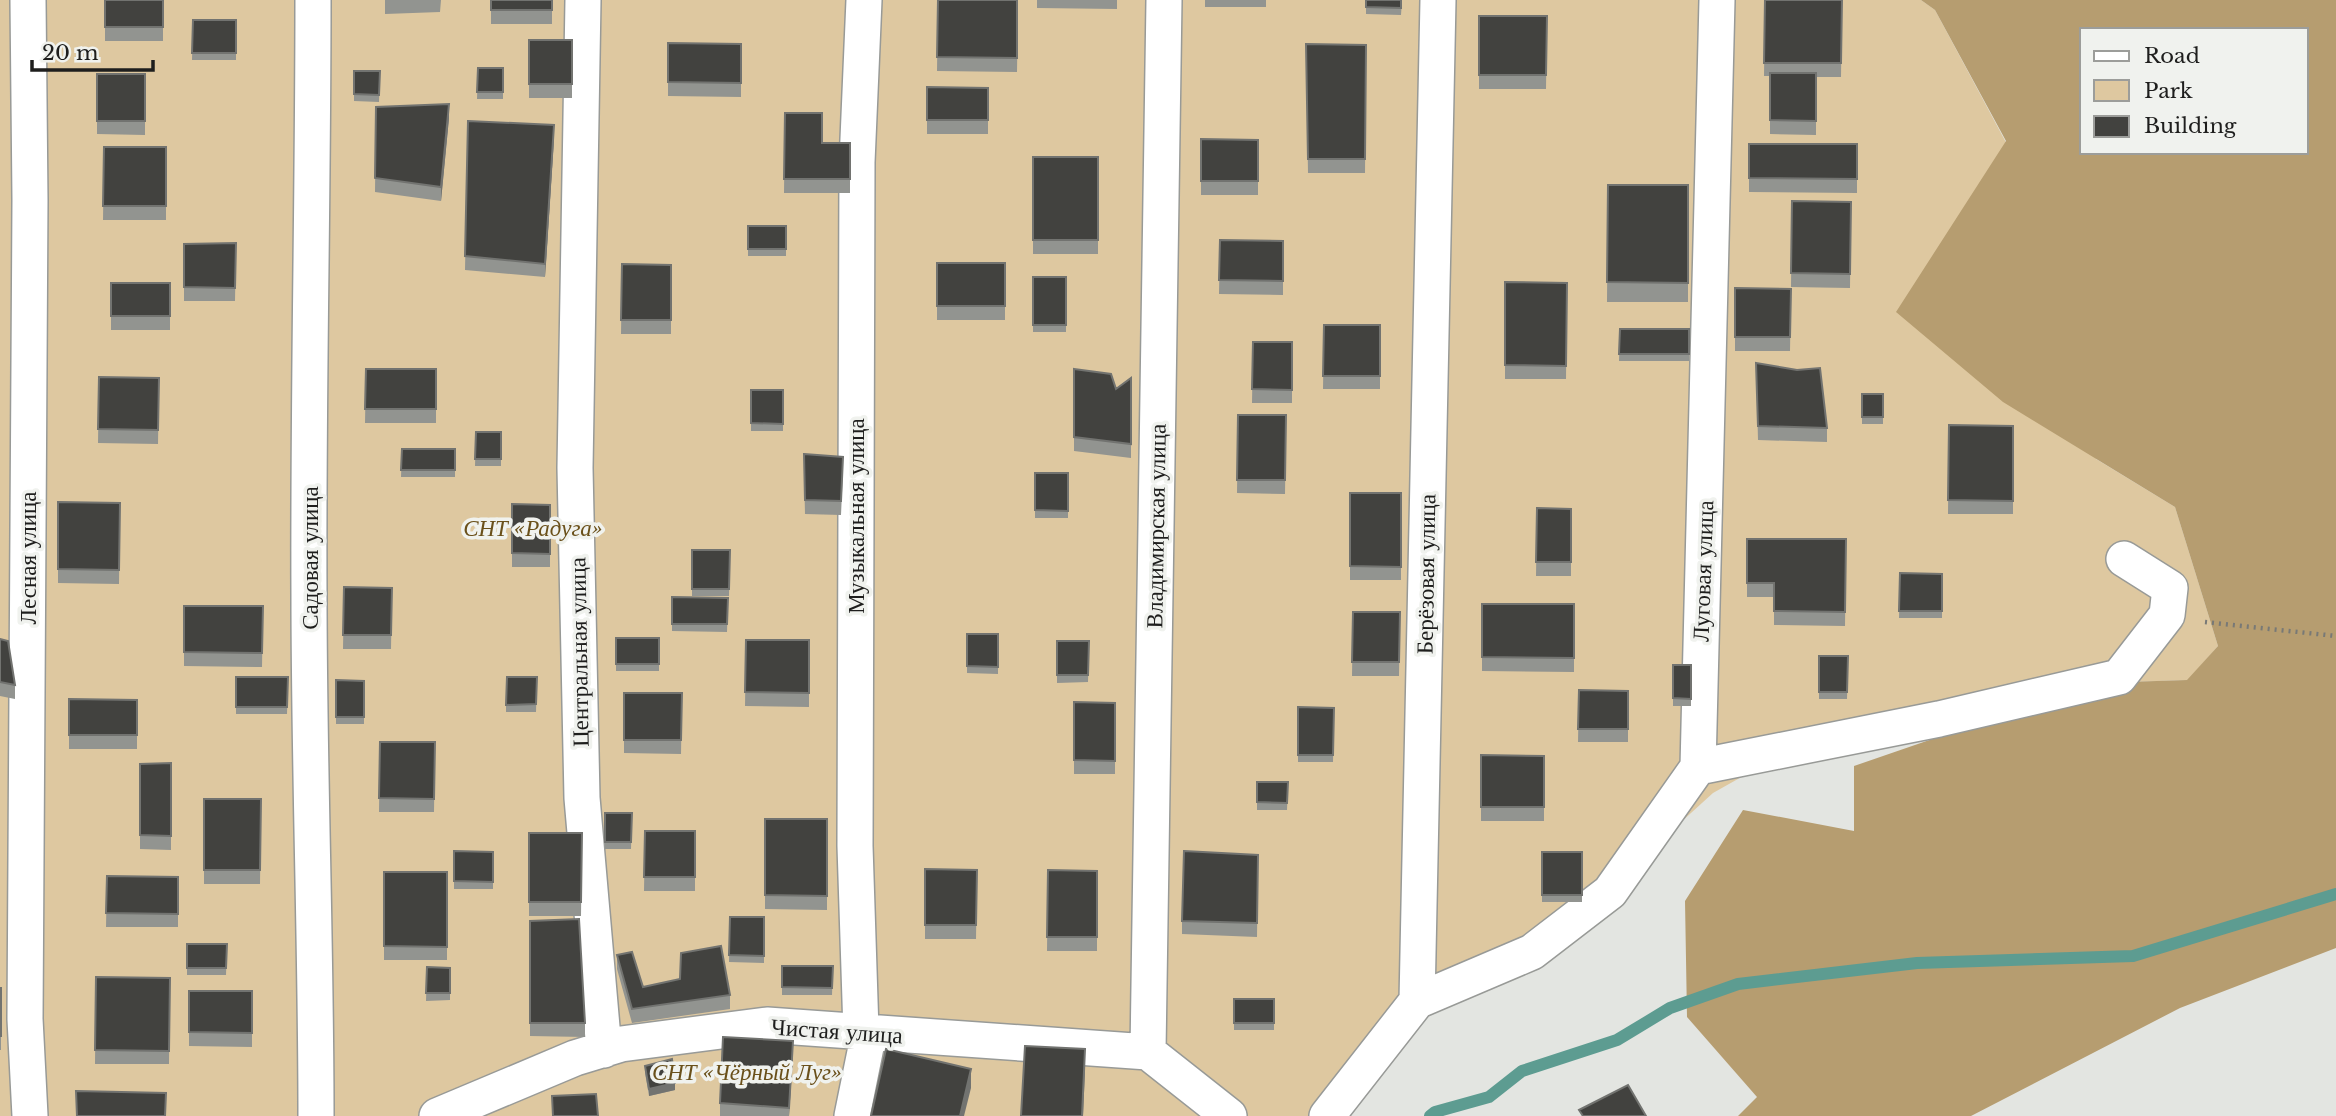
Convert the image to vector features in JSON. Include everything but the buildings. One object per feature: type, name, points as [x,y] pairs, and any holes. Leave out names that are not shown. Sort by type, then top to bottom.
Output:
[{"type":"street","name":"Лесная улица","points":[[28,0],[30,200],[26,1019],[30,1116]]},
{"type":"street","name":"Садовая улица","points":[[313,0],[309,595],[316,952],[316,1116]]},
{"type":"street","name":"Центральная улица","points":[[583,0],[575,468],[582,798],[604,1050]]},
{"type":"street","name":"Музыкальная улица","points":[[852,1116],[866,1047],[861,1031],[855,832],[857,162],[863,0]]},
{"type":"street","name":"Владимирская улица","points":[[1148,1052],[1164,0]]},
{"type":"street","name":"Берёзовая улица","points":[[1417,1001],[1438,0]]},
{"type":"street","name":"Луговая улица","points":[[1698,767],[1717,0]]},
{"type":"street","points":[[1327,1116],[1417,1001],[1532,952],[1610,892],[1698,767],[1939,719],[2119,677],[2167,615],[2170,588],[2124,559]]},
{"type":"street","name":"Чистая улица","points":[[437,1116],[575,1058],[621,1044],[767,1025],[1148,1052]]},
{"type":"street","points":[[1148,1052],[1228,1116]]},
{"type":"path","points":[[2167,615],[2218,625],[2336,636]]},
{"type":"green space","name":"СНТ «Радуга»","points":[[0,0],[1921,0],[1935,10],[2017,163],[2096,459],[2175,507],[2218,646],[2188,680],[2095,683],[1793,748],[1713,793],[1571,922],[1417,1001],[1327,1116],[0,1116]]},
{"type":"shaded area","points":[[1921,0],[2336,0],[2336,948],[2180,1008],[1971,1116],[1738,1116],[1757,1097],[1687,1017],[1685,901],[1743,810],[1854,831],[1854,766],[2095,683],[2187,680],[2218,646],[2175,507],[2003,402],[1896,312],[2006,141],[1935,10]]},
{"type":"waterway","points":[[1430,1116],[1435,1112],[1489,1097],[1522,1071],[1617,1040],[1670,1008],[1738,984],[1917,963],[2133,956],[2336,894]]},
{"type":"park label","name":"СНТ «Чёрный Луг»","points":[[747,1072]]}]
